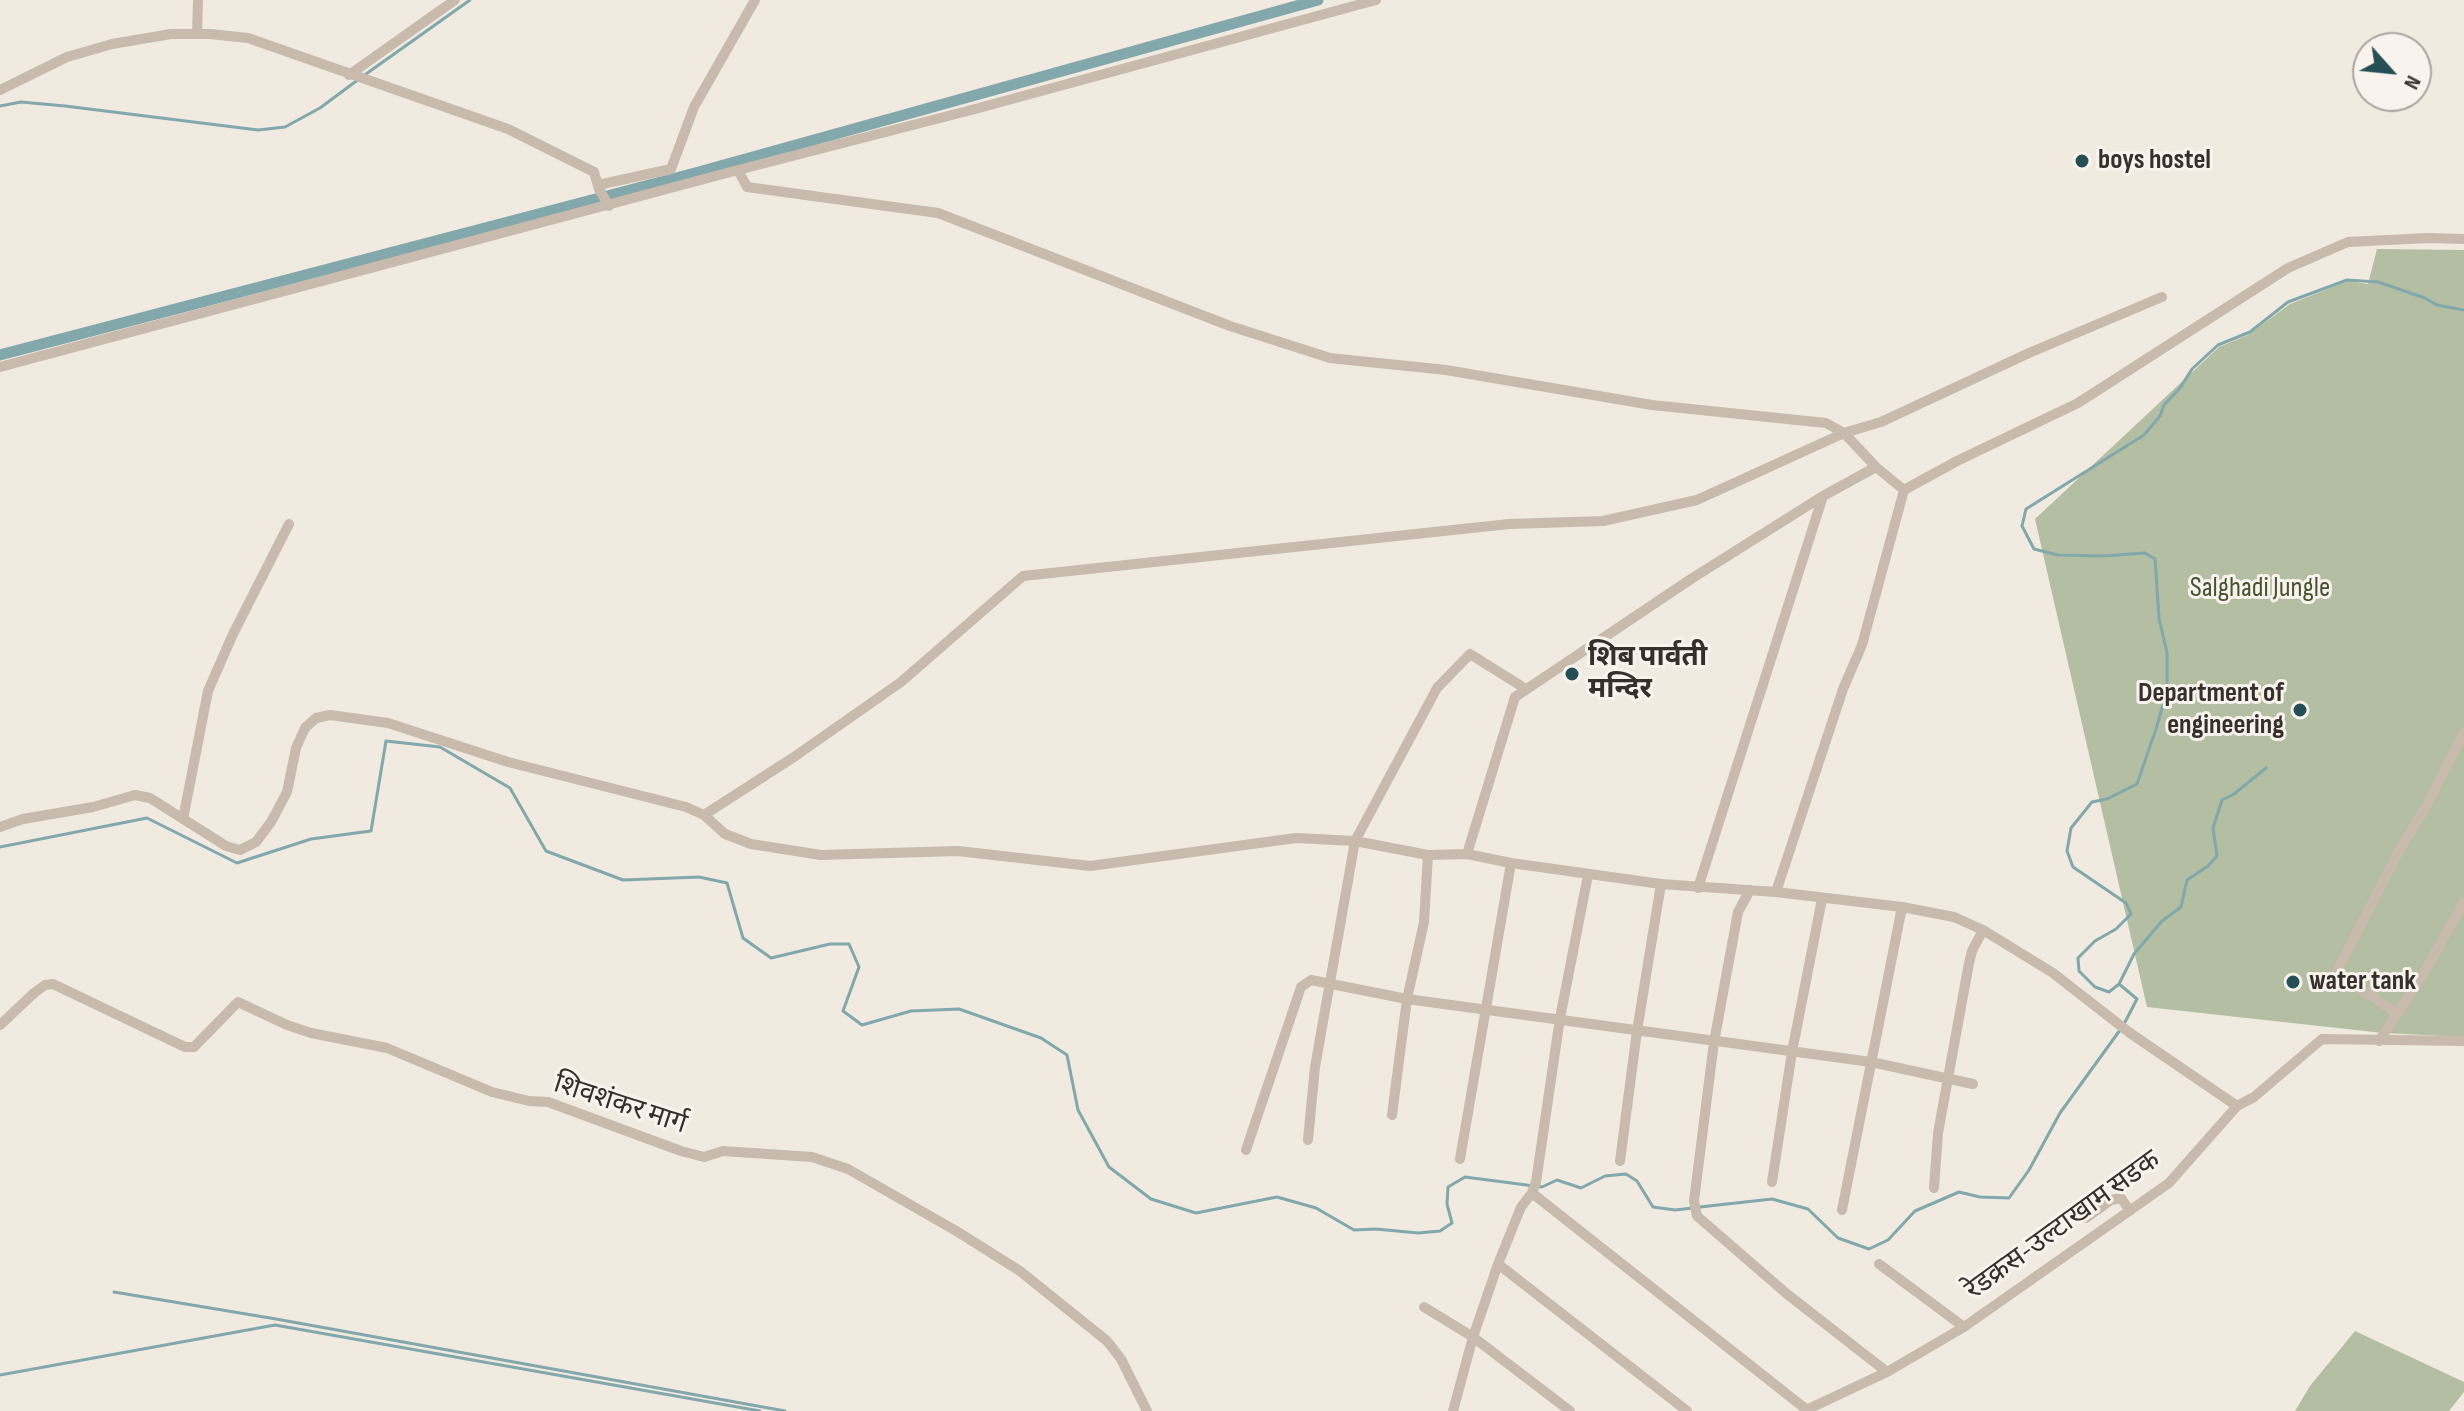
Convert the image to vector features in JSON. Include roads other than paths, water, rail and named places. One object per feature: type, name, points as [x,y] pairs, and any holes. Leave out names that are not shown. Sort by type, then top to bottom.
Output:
[{"type":"street","points":[[197,34],[198,0]]},
{"type":"street","points":[[352,76],[455,0]]},
{"type":"street","points":[[598,187],[671,169],[694,107],[755,0]]},
{"type":"street","points":[[0,367],[1376,0]]},
{"type":"street","points":[[0,90],[67,57],[112,44],[171,34],[248,38],[508,129],[594,172],[598,187],[608,203]]},
{"type":"street","points":[[738,170],[747,187],[938,213],[1230,326],[1330,358],[1446,370],[1652,405],[1826,423],[1844,433],[1876,467],[1904,490]]},
{"type":"street","points":[[1776,892],[1843,689],[1862,645],[1904,490],[2078,403],[2288,268],[2348,242],[2464,239]]},
{"type":"street","points":[[704,815],[901,682],[1023,576],[1509,524],[1603,521],[1697,500],[1844,433],[1881,422],[2029,353],[2162,297]]},
{"type":"street","points":[[1467,854],[1515,697],[1691,579],[1823,496],[1876,467]]},
{"type":"street","points":[[1698,888],[1823,496]]},
{"type":"street","points":[[183,819],[208,691],[289,524]]},
{"type":"street","points":[[1308,1140],[1315,1067],[1355,841],[1437,688],[1470,654],[1526,689]]},
{"type":"street","points":[[0,827],[23,819],[93,807],[135,795],[150,798],[226,846],[240,850],[256,842],[287,792],[296,748],[305,728],[316,718],[330,715],[388,723],[508,762],[686,807],[704,815],[725,834],[751,844],[821,855],[958,851],[1090,866],[1296,838],[1355,841],[1428,855],[1467,854],[1661,884],[1776,892],[1902,907],[1954,917],[1983,930],[2053,973],[2130,1033],[2237,1106]]},
{"type":"street","points":[[2397,1013],[2336,973],[2464,732]]},
{"type":"street","points":[[1392,1115],[1407,999],[1424,922],[1428,855]]},
{"type":"street","points":[[1460,1159],[1511,863]]},
{"type":"street","points":[[1453,1411],[1473,1337],[1498,1264],[1521,1207],[1534,1187],[1560,1018],[1588,875]]},
{"type":"street","points":[[1620,1161],[1661,884]]},
{"type":"street","points":[[1750,890],[1738,912],[1714,1042],[1694,1201],[1697,1216],[1787,1294],[1887,1372]]},
{"type":"street","points":[[1772,1182],[1792,1052],[1822,899]]},
{"type":"street","points":[[2379,1041],[2421,978],[2464,902]]},
{"type":"street","points":[[1842,1210],[1902,907]]},
{"type":"street","points":[[1934,1188],[1938,1133],[1948,1077],[1972,951],[1983,930]]},
{"type":"street","points":[[1246,1150],[1301,987],[1311,980],[1407,999],[1871,1062],[1973,1084]]},
{"type":"street","name":"शिवशंकर मार्ग","points":[[0,1025],[34,993],[45,985],[53,984],[185,1047],[194,1047],[238,1002],[287,1025],[311,1033],[387,1048],[492,1092],[548,1102],[681,1151],[704,1157],[723,1151],[812,1157],[848,1169],[1020,1271],[1107,1341],[1121,1359],[1147,1411]]},
{"type":"street","name":"रेडक्रस-उल्टाखाम सडक","points":[[1806,1410],[1887,1372],[1964,1327],[2169,1183],[2237,1106],[2254,1097],[2322,1039],[2464,1041]]},
{"type":"street","points":[[1534,1187],[1806,1410]]},
{"type":"street","points":[[2086,1218],[2111,1200],[2121,1198],[2130,1211]]},
{"type":"street","points":[[1498,1264],[1687,1411]]},
{"type":"street","points":[[1879,1264],[1964,1327]]},
{"type":"street","points":[[1424,1307],[1473,1337],[1570,1411]]},
{"type":"waterway","points":[[366,74],[470,0]]},
{"type":"waterway","points":[[0,355],[695,173],[1318,0]]},
{"type":"waterway","points":[[0,106],[21,102],[65,106],[258,130],[285,127],[320,108],[359,79]]},
{"type":"waterway","points":[[2124,1024],[2137,999],[2119,984],[2109,992],[2095,987],[2079,971],[2078,958],[2131,914],[2126,903],[2073,867],[2067,851],[2071,828],[2092,802],[2107,799],[2137,784],[2156,729],[2167,691],[2167,653],[2159,618],[2155,559],[2145,553],[2058,555],[2034,549],[2022,526],[2026,509],[2144,435],[2192,369],[2218,345],[2250,332],[2288,302],[2347,280],[2378,282],[2437,305],[2464,310]]},
{"type":"waterway","points":[[0,847],[147,818],[237,863],[311,839],[371,831],[386,741],[440,747],[510,788],[546,851],[623,880],[699,877],[727,883],[743,938],[771,958],[830,944],[849,944],[859,967],[843,1011],[862,1025],[911,1011],[959,1009],[1041,1038],[1067,1055],[1078,1110],[1109,1167],[1151,1199],[1196,1213],[1277,1197],[1316,1208],[1354,1230],[1418,1233],[1440,1231],[1452,1223],[1447,1204],[1448,1187],[1465,1177],[1542,1187],[1557,1180],[1581,1188],[1605,1176],[1626,1174],[1637,1181],[1653,1207],[1675,1210],[1693,1208]]},
{"type":"waterway","points":[[2119,984],[2134,954],[2162,921],[2181,907],[2187,880],[2217,856],[2213,828],[2222,800],[2266,768]]},
{"type":"waterway","points":[[1700,1207],[1772,1199],[1808,1209],[1838,1238],[1869,1249],[1888,1240],[1915,1211],[1959,1192],[1980,1197],[2009,1198],[2029,1170],[2060,1113],[2120,1030]]},
{"type":"waterway","points":[[114,1292],[785,1411]]},
{"type":"waterway","points":[[0,1375],[275,1325],[760,1411]]},
{"type":"place","name":"boys hostel","points":[[2082,161]]},
{"type":"place","name":"शिब पार्वती मन्दिर","points":[[1572,674]]},
{"type":"place","name":"Department of engineering","points":[[2300,710]]},
{"type":"place","name":"water tank","points":[[2293,982]]},
{"type":"park label","name":"Salghadi Jungle","points":[[2260,589]]}]
